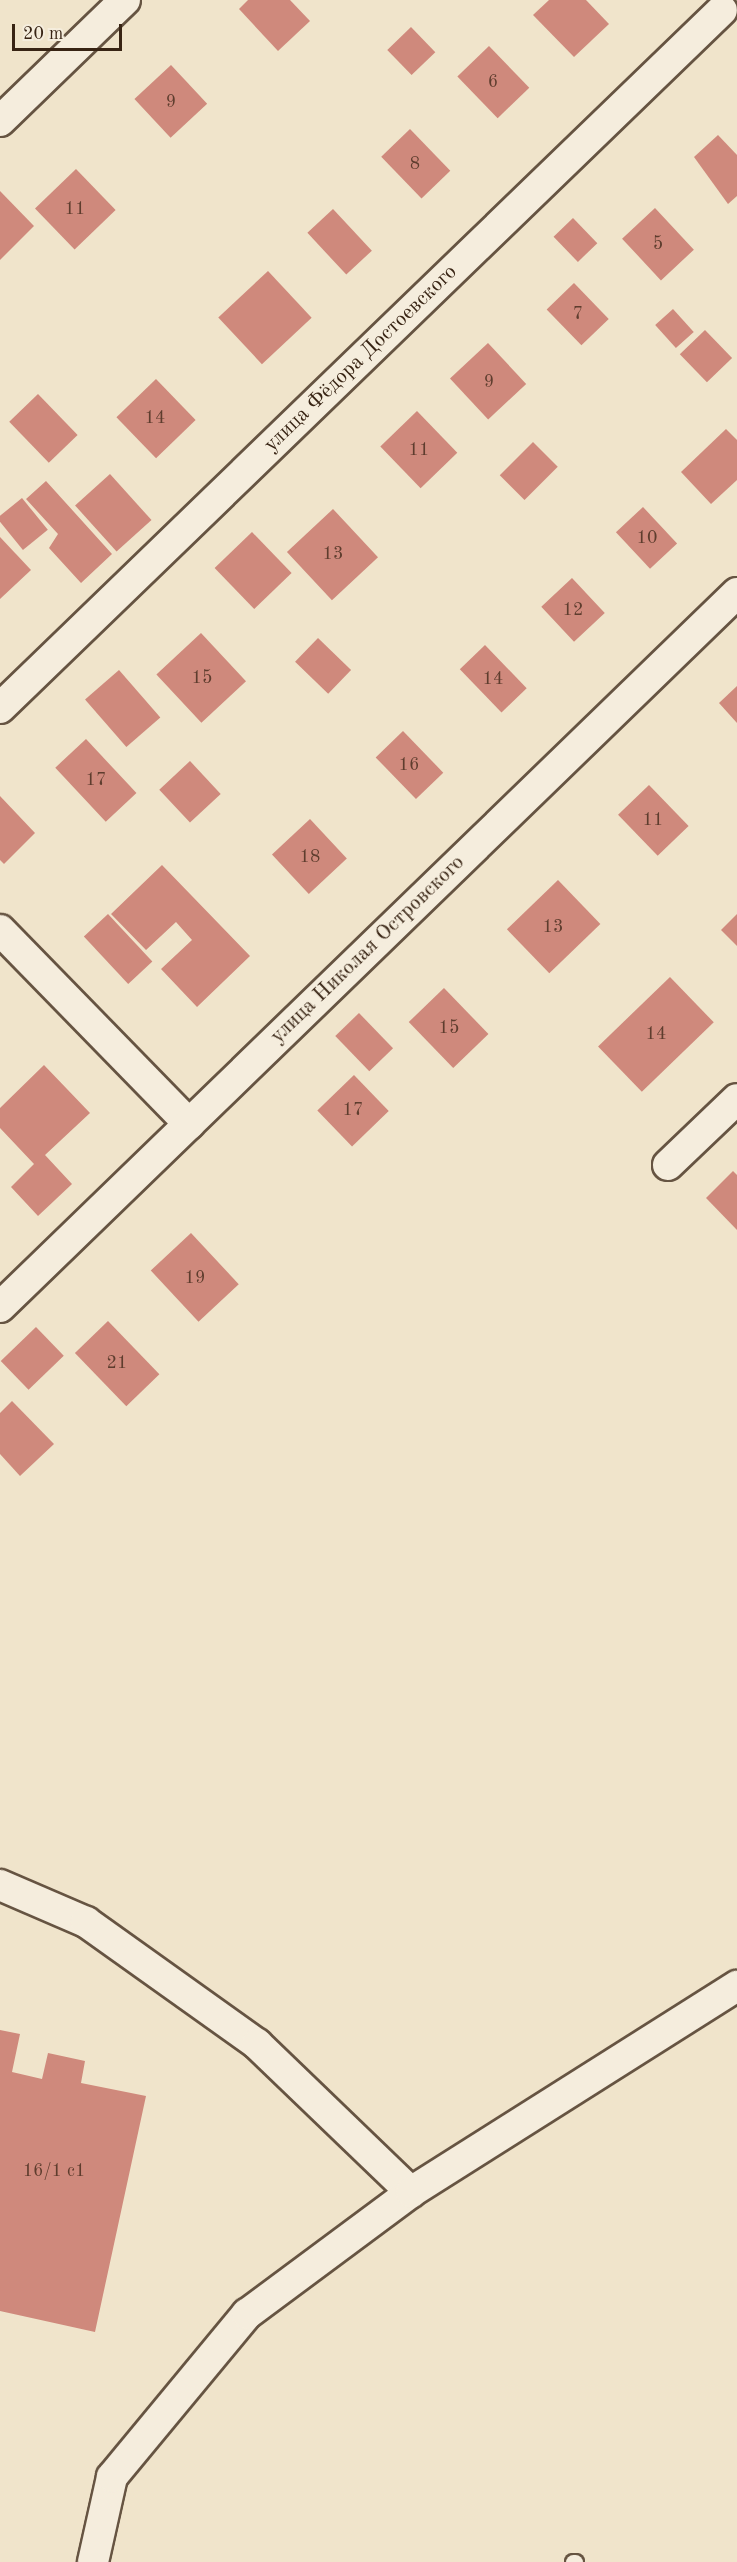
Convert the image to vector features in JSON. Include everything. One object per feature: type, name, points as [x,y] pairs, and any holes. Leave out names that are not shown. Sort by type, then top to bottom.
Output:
[{"type":"street","points":[[0,121],[125,0]]},
{"type":"street","name":"улица Фёдора Достоевского","points":[[0,708],[724,12]]},
{"type":"street","name":"улица Николая Островского","points":[[0,1307],[737,593]]},
{"type":"street","points":[[0,930],[189,1124]]},
{"type":"street","points":[[668,1165],[737,1099]]},
{"type":"street","points":[[0,1885],[86,1922],[257,2044],[411,2192]]},
{"type":"street","points":[[93,2562],[112,2477],[247,2314],[411,2192],[737,1986]]},
{"type":"building","points":[[248,0],[290,0],[310,21],[278,51],[239,9]]},
{"type":"building","points":[[549,0],[586,0],[609,24],[574,57],[533,15]]},
{"type":"building","points":[[411,27],[435,52],[412,75],[387,50]]},
{"type":"building","points":[[489,46],[529,88],[498,118],[457,77]]},
{"type":"building","points":[[171,65],[207,104],[171,138],[134,99]]},
{"type":"building","points":[[410,129],[450,171],[422,199],[381,157]]},
{"type":"building","points":[[718,135],[737,155],[737,196],[728,204],[694,157]]},
{"type":"building","points":[[76,169],[116,210],[75,250],[35,209]]},
{"type":"building","points":[[0,191],[34,226],[0,260]]},
{"type":"building","points":[[655,208],[694,250],[661,280],[622,239]]},
{"type":"building","points":[[333,209],[372,251],[346,275],[307,233]]},
{"type":"building","points":[[573,218],[597,243],[578,262],[554,237]]},
{"type":"building","points":[[268,271],[312,318],[262,364],[218,317]]},
{"type":"building","points":[[574,283],[609,319],[581,345],[547,309]]},
{"type":"building","points":[[673,309],[694,332],[676,348],[655,325]]},
{"type":"building","points":[[705,330],[732,358],[707,382],[680,354]]},
{"type":"building","points":[[488,343],[526,384],[488,419],[450,378]]},
{"type":"building","points":[[156,379],[196,420],[156,458],[116,417]]},
{"type":"building","points":[[38,394],[78,435],[49,463],[9,422]]},
{"type":"building","points":[[417,411],[457,453],[421,488],[380,446]]},
{"type":"building","points":[[726,429],[737,440],[737,480],[711,504],[681,472]]},
{"type":"building","points":[[533,442],[558,467],[525,500],[500,475]]},
{"type":"building","points":[[110,474],[151,520],[117,552],[75,505]]},
{"type":"building","points":[[46,481],[112,554],[81,583],[49,548],[58,534],[26,499]]},
{"type":"building","points":[[22,498],[48,530],[23,550],[0,522],[0,516]]},
{"type":"building","points":[[643,507],[677,544],[650,569],[616,532]]},
{"type":"building","points":[[333,509],[378,557],[332,600],[287,552]]},
{"type":"building","points":[[252,532],[292,573],[254,609],[215,568]]},
{"type":"building","points":[[0,537],[31,570],[0,599]]},
{"type":"building","points":[[572,578],[605,613],[574,642],[541,607]]},
{"type":"building","points":[[201,633],[246,681],[201,723],[156,675]]},
{"type":"building","points":[[318,638],[351,670],[328,694],[295,662]]},
{"type":"building","points":[[485,645],[527,688],[502,712],[460,669]]},
{"type":"building","points":[[119,670],[160,718],[126,747],[85,700]]},
{"type":"building","points":[[737,686],[737,723],[719,703]]},
{"type":"building","points":[[403,731],[443,773],[416,799],[376,757]]},
{"type":"building","points":[[86,739],[136,793],[106,822],[55,768]]},
{"type":"building","points":[[190,761],[221,794],[190,823],[159,790]]},
{"type":"building","points":[[649,785],[689,826],[658,856],[618,815]]},
{"type":"building","points":[[0,796],[35,833],[4,864],[0,860]]},
{"type":"building","points":[[310,819],[347,858],[309,894],[272,854]]},
{"type":"building","points":[[162,865],[250,956],[197,1007],[161,969],[192,940],[176,922],[146,950],[111,914]]},
{"type":"building","points":[[558,880],[600,924],[549,973],[507,929]]},
{"type":"building","points":[[108,914],[152,962],[128,984],[84,937]]},
{"type":"building","points":[[737,914],[737,946],[721,930]]},
{"type":"building","points":[[670,977],[714,1022],[642,1092],[598,1046]]},
{"type":"building","points":[[444,988],[488,1034],[453,1068],[409,1022]]},
{"type":"building","points":[[359,1013],[393,1048],[369,1071],[335,1036]]},
{"type":"building","points":[[44,1065],[90,1113],[45,1155],[72,1184],[38,1216],[11,1187],[34,1164],[0,1128],[0,1108]]},
{"type":"building","points":[[354,1075],[389,1111],[352,1146],[317,1110]]},
{"type":"building","points":[[733,1171],[737,1175],[737,1230],[706,1198]]},
{"type":"building","points":[[191,1233],[239,1284],[199,1322],[151,1271]]},
{"type":"building","points":[[108,1321],[159,1374],[126,1406],[75,1353]]},
{"type":"building","points":[[36,1327],[64,1356],[29,1390],[1,1361]]},
{"type":"building","points":[[12,1401],[54,1444],[20,1476],[0,1454],[0,1413]]},
{"type":"building","points":[[0,2030],[20,2034],[12,2072],[42,2079],[48,2053],[85,2061],[81,2083],[146,2096],[95,2332],[0,2311]]}]
